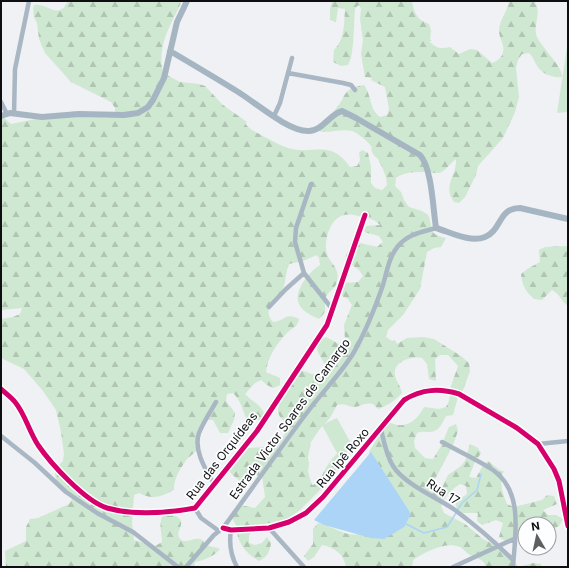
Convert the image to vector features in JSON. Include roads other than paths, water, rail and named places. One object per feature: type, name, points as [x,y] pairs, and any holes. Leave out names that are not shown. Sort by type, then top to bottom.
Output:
[{"type":"main road","points":[[4,115],[14,114],[52,117],[79,114],[124,115],[138,113],[148,107],[164,78],[177,22],[187,1]]},
{"type":"main road","points":[[170,51],[236,90],[274,116],[298,130],[316,130],[333,115],[342,111],[420,155],[425,160],[428,170],[436,228],[461,236],[474,238],[486,237],[495,229],[507,212],[515,208],[568,219]]},
{"type":"street","points":[[14,114],[15,69],[29,1]]},
{"type":"street","points":[[274,116],[280,103],[292,58]]},
{"type":"street","points":[[288,73],[351,85],[355,90]]},
{"type":"street","points":[[1,102],[4,115]]},
{"type":"street","points":[[311,184],[296,228],[294,236],[295,242],[304,273],[333,310]]},
{"type":"street","name":"Rua das Orquídeas","points":[[1,389],[15,402],[39,446],[57,468],[69,481],[94,501],[107,508],[143,513],[170,512],[195,508],[257,431],[327,325],[365,215]]},
{"type":"street","name":"Estrada Victor Soares de Camargo","points":[[186,567],[221,529],[309,410],[352,356],[364,334],[393,254],[405,239],[414,234],[436,228]]},
{"type":"street","points":[[269,307],[304,273]]},
{"type":"street","name":"Rua Ipê Roxo","points":[[221,529],[231,530],[269,528],[289,522],[306,513],[323,497],[381,429],[398,406],[413,394],[423,391],[443,390],[458,394],[517,428],[538,444]]},
{"type":"street","points":[[214,484],[200,453],[198,439],[200,432],[216,402]]},
{"type":"street","name":"Rua 17","points":[[381,429],[387,456],[393,468],[403,478],[454,510],[498,545],[513,560]]},
{"type":"street","points":[[1,436],[35,463],[66,492],[97,513],[133,532],[178,567]]},
{"type":"street","points":[[568,441],[538,444],[554,469],[562,494],[563,507],[568,526]]},
{"type":"street","points":[[442,442],[493,470],[509,488],[515,511],[517,527],[514,539],[512,567]]},
{"type":"street","points":[[562,494],[568,493]]},
{"type":"street","points":[[195,508],[201,518],[221,529]]},
{"type":"street","points":[[269,528],[304,567]]},
{"type":"street","points":[[231,530],[229,539],[234,562],[237,567]]},
{"type":"street","points":[[453,567],[498,545],[514,539]]},
{"type":"water","points":[[371,452],[411,514],[404,527],[384,539],[371,538],[324,525],[314,520]]},
{"type":"waterway","points":[[458,509],[462,503],[477,490],[481,474]]},
{"type":"waterway","points":[[404,523],[424,533],[447,527],[456,513]]}]
